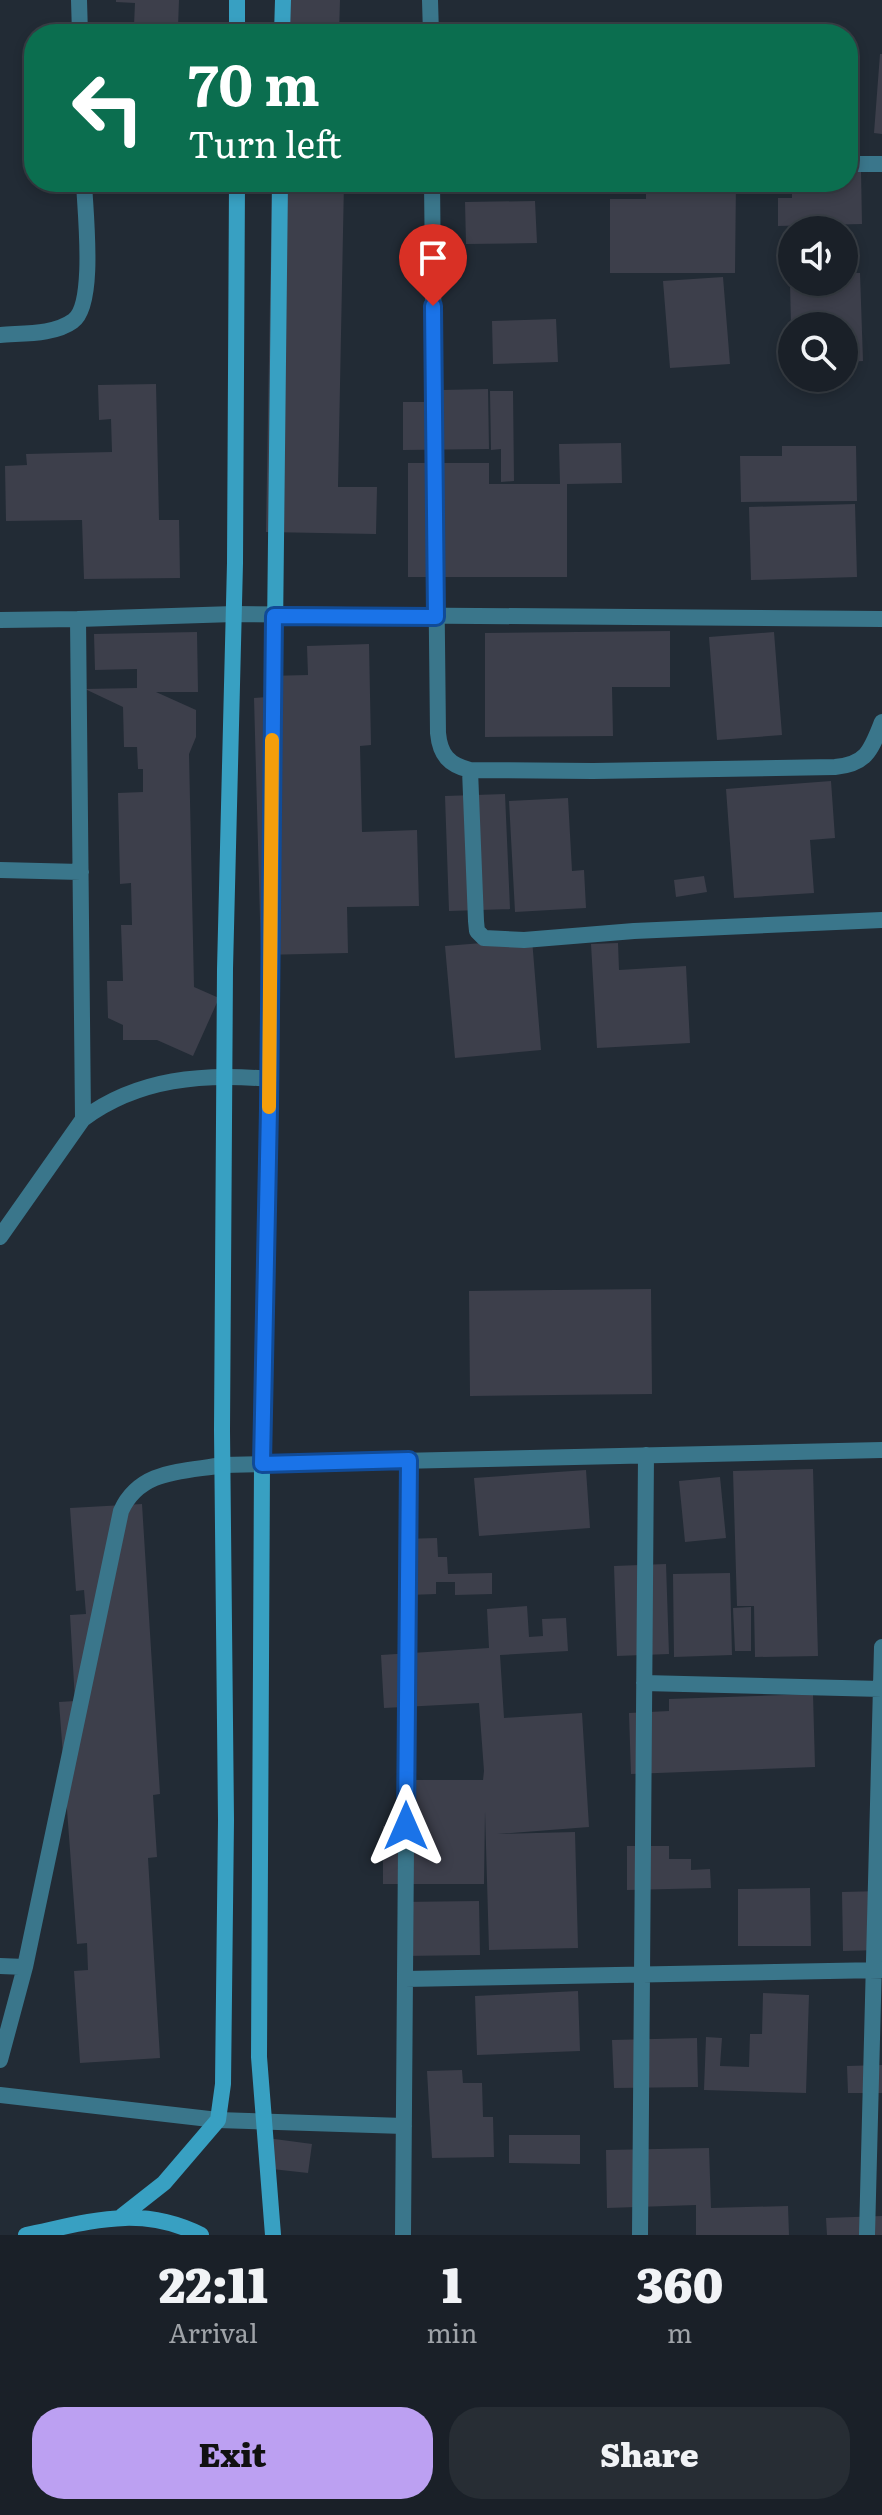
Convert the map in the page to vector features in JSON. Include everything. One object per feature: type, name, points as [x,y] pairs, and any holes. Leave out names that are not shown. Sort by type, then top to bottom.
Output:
[{"type":"street","points":[[79,0],[80,24]]},
{"type":"street","points":[[237,0],[237,24]]},
{"type":"street","points":[[282,24],[283,0]]},
{"type":"street","points":[[430,0],[431,24]]},
{"type":"street","points":[[858,164],[882,164]]},
{"type":"street","points":[[0,335],[58,328],[73,321],[82,312],[87,292],[84,192]]},
{"type":"street","points":[[122,2216],[164,2183],[218,2120],[223,2084],[226,1835],[223,1465],[225,1075],[234,614],[237,192]]},
{"type":"street","points":[[273,2235],[259,2057],[262,1464],[270,1079],[280,192]]},
{"type":"street","points":[[432,192],[439,745],[452,764],[470,770],[593,771],[846,766],[854,765],[866,755],[882,722]]},
{"type":"street","points":[[0,620],[234,614],[882,619]]},
{"type":"street","points":[[78,619],[83,1119]]},
{"type":"street","points":[[470,770],[476,921],[477,931],[484,938],[524,940],[634,931],[882,920]]},
{"type":"street","points":[[0,870],[81,872]]},
{"type":"street","points":[[0,1237],[83,1119],[100,1106],[175,1079],[225,1075],[270,1079]]},
{"type":"street","points":[[0,2060],[25,1967],[121,1511],[129,1495],[140,1484],[164,1475],[223,1465],[882,1450]]},
{"type":"street","points":[[640,2235],[646,1455]]},
{"type":"street","points":[[403,2235],[409,1460]]},
{"type":"street","points":[[867,2235],[878,1970],[882,1647]]},
{"type":"street","points":[[644,1683],[882,1689]]},
{"type":"street","points":[[0,1966],[25,1967]]},
{"type":"street","points":[[405,1979],[642,1972],[878,1970]]},
{"type":"street","points":[[0,2095],[218,2120],[404,2126]]},
{"type":"street","points":[[26,2235],[122,2216],[167,2222],[201,2235]]},
{"type":"building","points":[[179,0],[178,24],[134,24],[135,3],[116,2]]},
{"type":"building","points":[[275,0],[340,0],[339,24],[275,24]]},
{"type":"building","points":[[882,54],[882,134],[874,133]]},
{"type":"building","points":[[858,171],[861,171],[862,224],[858,224],[858,216],[778,216],[778,198],[792,198],[792,192],[858,192]]},
{"type":"building","points":[[272,192],[344,192],[338,487],[377,487],[376,534],[266,532]]},
{"type":"building","points":[[646,192],[736,192],[735,273],[610,273],[610,199],[646,199]]},
{"type":"building","points":[[535,201],[537,243],[466,244],[465,202]]},
{"type":"building","points":[[860,273],[863,361],[858,361],[858,312],[791,312],[790,296],[858,296]]},
{"type":"building","points":[[723,277],[730,364],[670,368],[663,281]]},
{"type":"building","points":[[556,319],[558,362],[493,364],[492,321]]},
{"type":"building","points":[[156,384],[159,520],[179,520],[180,578],[84,579],[82,520],[6,521],[5,466],[27,465],[26,454],[112,452],[111,419],[99,420],[98,385]]},
{"type":"building","points":[[488,389],[489,449],[403,450],[403,402],[442,402],[442,390]]},
{"type":"building","points":[[490,391],[513,391],[514,481],[501,482],[501,449],[491,450]]},
{"type":"building","points":[[621,443],[622,483],[567,484],[567,577],[408,577],[408,463],[489,463],[489,484],[560,484],[559,444]]},
{"type":"building","points":[[782,446],[856,446],[857,501],[741,502],[740,456],[782,456]]},
{"type":"building","points":[[855,504],[857,577],[751,580],[749,507]]},
{"type":"building","points":[[670,631],[670,687],[612,687],[613,736],[485,737],[485,633]]},
{"type":"building","points":[[197,632],[198,692],[156,692],[196,710],[196,737],[189,754],[194,987],[219,998],[193,1056],[157,1040],[123,1040],[123,1025],[108,1018],[107,981],[123,981],[121,925],[132,925],[131,883],[120,884],[118,793],[143,792],[143,769],[138,769],[137,747],[124,747],[123,707],[85,689],[137,688],[137,669],[95,670],[94,634]]},
{"type":"building","points":[[774,632],[782,735],[717,740],[709,637]]},
{"type":"building","points":[[369,644],[371,745],[360,746],[362,832],[417,830],[419,906],[347,907],[348,953],[261,955],[254,698],[267,697],[267,676],[308,675],[307,646]]},
{"type":"building","points":[[831,781],[835,838],[810,840],[814,893],[734,898],[726,789]]},
{"type":"building","points":[[505,794],[510,909],[449,911],[445,796]]},
{"type":"building","points":[[568,798],[572,871],[584,870],[586,908],[515,912],[509,801]]},
{"type":"building","points":[[704,876],[707,892],[676,897],[674,880]]},
{"type":"building","points":[[532,939],[541,1050],[455,1058],[445,946]]},
{"type":"building","points":[[618,943],[619,970],[686,966],[690,1043],[597,1048],[591,944]]},
{"type":"building","points":[[651,1289],[652,1394],[470,1396],[469,1291]]},
{"type":"building","points":[[813,1469],[818,1656],[755,1657],[754,1606],[737,1606],[733,1471]]},
{"type":"building","points":[[586,1470],[590,1528],[479,1536],[474,1478]]},
{"type":"building","points":[[720,1477],[726,1538],[685,1542],[679,1481]]},
{"type":"building","points":[[142,1504],[160,1794],[153,1795],[157,1857],[148,1858],[160,2058],[80,2063],[74,1971],[88,1970],[87,1943],[77,1944],[59,1702],[75,1701],[70,1615],[86,1614],[84,1590],[76,1591],[70,1508]]},
{"type":"building","points":[[437,1538],[438,1557],[447,1557],[448,1574],[492,1573],[492,1594],[455,1595],[455,1582],[436,1582],[436,1594],[409,1595],[401,1539]]},
{"type":"building","points":[[666,1564],[669,1654],[617,1656],[614,1566]]},
{"type":"building","points":[[730,1573],[732,1655],[674,1657],[673,1574]]},
{"type":"building","points":[[527,1606],[529,1637],[543,1636],[542,1619],[566,1618],[568,1651],[500,1655],[504,1718],[582,1713],[589,1827],[497,1834],[575,1832],[578,1948],[489,1950],[485,1811],[484,1884],[383,1884],[383,1826],[399,1826],[399,1780],[483,1780],[484,1771],[479,1703],[384,1708],[381,1655],[489,1648],[487,1609]]},
{"type":"building","points":[[751,1607],[751,1651],[735,1651],[733,1608]]},
{"type":"building","points":[[813,1694],[815,1767],[631,1774],[629,1713],[669,1711],[669,1699]]},
{"type":"building","points":[[627,1846],[669,1846],[669,1859],[691,1859],[691,1870],[710,1869],[711,1888],[627,1890]]},
{"type":"building","points":[[810,1888],[811,1946],[738,1946],[738,1889]]},
{"type":"building","points":[[882,1891],[882,1950],[843,1951],[842,1892]]},
{"type":"building","points":[[479,1901],[480,1955],[402,1956],[401,1902]]},
{"type":"building","points":[[578,1991],[580,2051],[477,2055],[475,1996]]},
{"type":"building","points":[[763,1993],[809,1995],[806,2093],[704,2090],[706,2037],[722,2038],[720,2066],[749,2067],[750,2034],[762,2034]]},
{"type":"building","points":[[697,2038],[698,2087],[614,2088],[612,2040]]},
{"type":"building","points":[[882,2065],[882,2093],[848,2093],[847,2066]]},
{"type":"building","points":[[462,2070],[463,2083],[482,2083],[483,2117],[493,2117],[494,2157],[432,2158],[427,2071]]},
{"type":"building","points":[[509,2135],[580,2135],[580,2164],[509,2163]]},
{"type":"building","points":[[267,2138],[312,2144],[308,2173],[263,2168]]},
{"type":"building","points":[[709,2148],[711,2208],[788,2206],[789,2235],[696,2235],[696,2205],[607,2208],[606,2150]]},
{"type":"building","points":[[882,2216],[882,2235],[827,2235],[826,2218]]},
{"type":"slow traffic","points":[[269,1107],[272,740]]},
{"type":"route","points":[[406,1826],[409,1460],[262,1464],[274,616],[436,617],[433,306]]}]
